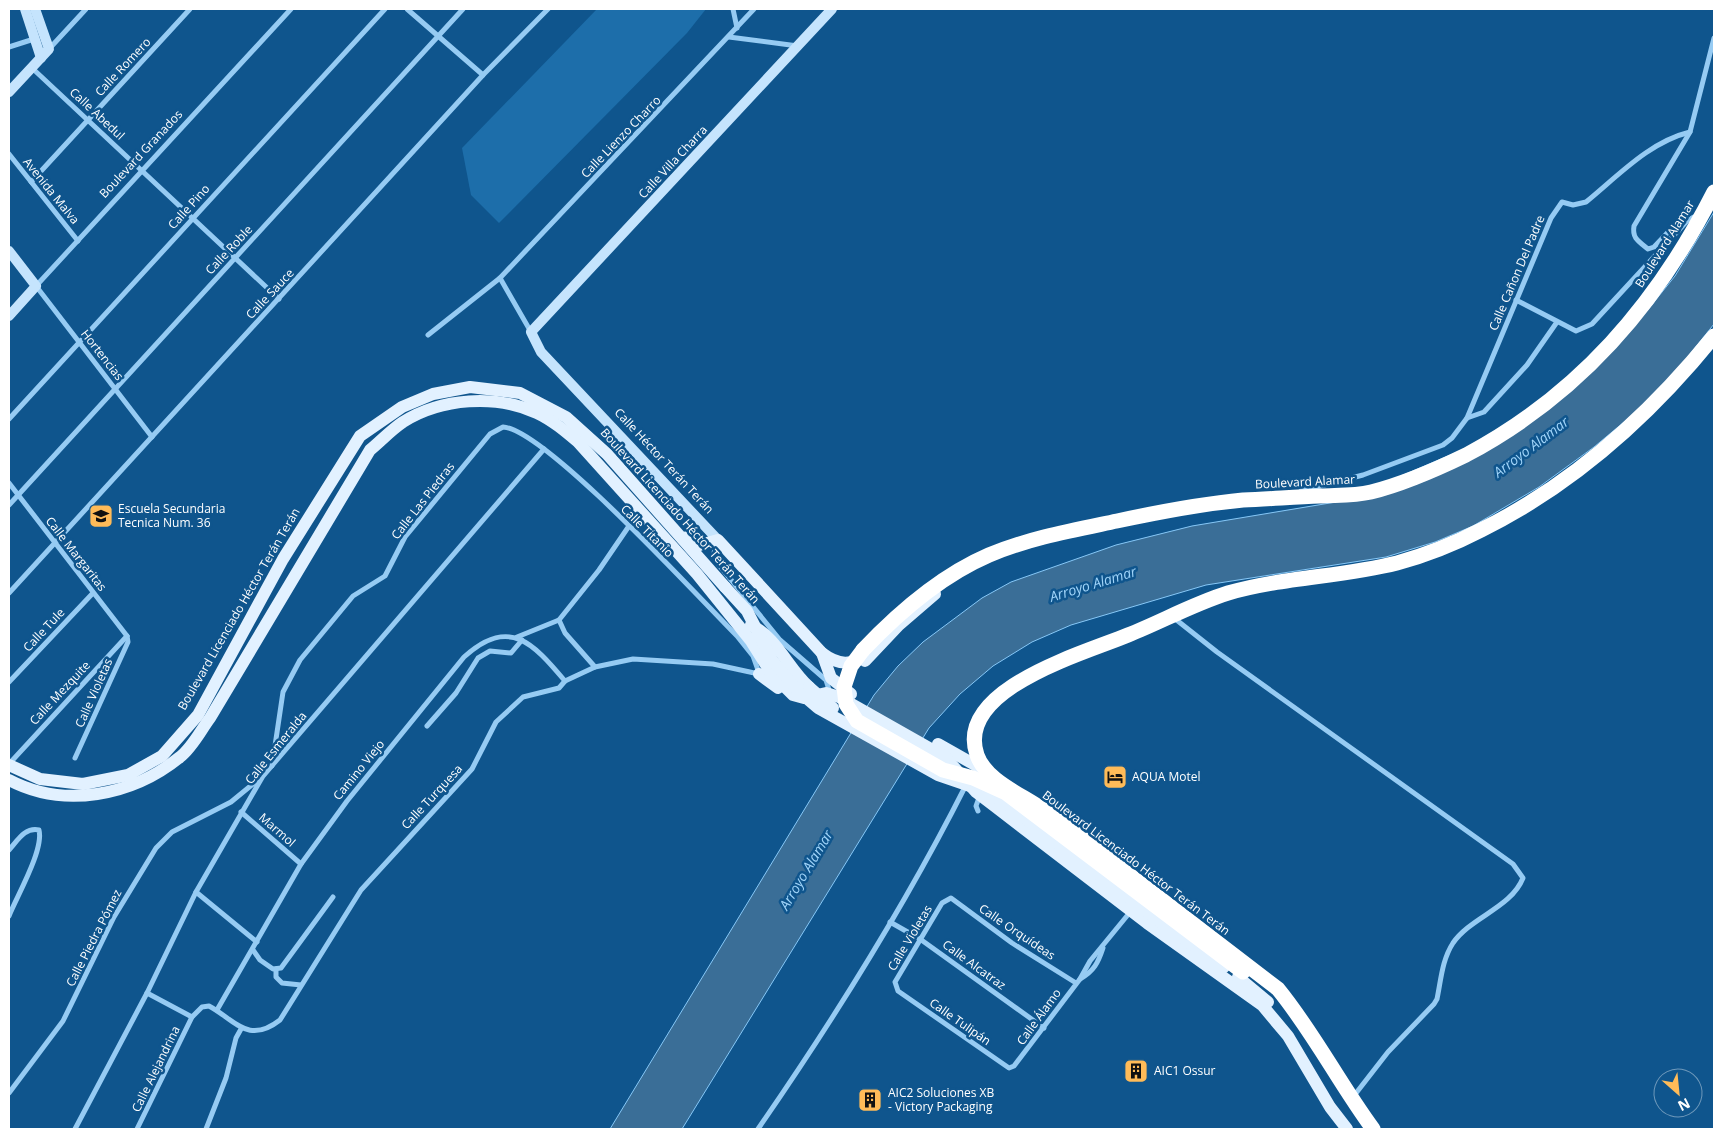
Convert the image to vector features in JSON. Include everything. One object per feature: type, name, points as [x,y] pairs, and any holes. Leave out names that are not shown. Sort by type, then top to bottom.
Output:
[{"type":"highway","name":"Boulevard Alamar","points":[[856,705],[846,704],[844,687],[851,666],[866,653],[907,608],[956,572],[988,556],[1046,537],[1181,508],[1277,498],[1352,495],[1391,486],[1421,476],[1453,461],[1518,424],[1552,400],[1583,373],[1613,342],[1658,288],[1700,220],[1714,192]]},
{"type":"highway","points":[[984,770],[974,743],[975,726],[986,708],[1020,682],[1057,662],[1202,603],[1252,587],[1396,563],[1438,550],[1481,530],[1554,487],[1600,452],[1647,411],[1714,336]]},
{"type":"highway","name":"Boulevard Licenciado Héctor Terán Terán","points":[[856,705],[943,770],[973,778],[1006,793],[1241,975],[1267,990],[1293,1018],[1344,1103],[1363,1129]]},
{"type":"highway","name":"Boulevard Licenciado Héctor Terán Terán","points":[[984,770],[1058,820],[1278,989],[1302,1018],[1351,1100],[1374,1129]]},
{"type":"main road","name":"Boulevard Licenciado Héctor Terán Terán","points":[[9,765],[40,779],[83,784],[128,775],[162,756],[198,715],[283,559],[360,436],[402,407],[433,394],[470,387],[520,393],[566,417],[588,435],[747,611],[772,660],[783,674],[818,708],[938,775],[976,788],[1000,799],[1161,922],[1241,975],[1265,998],[1292,1030],[1355,1129]]},
{"type":"main road","name":"Boulevard Licenciado Héctor Terán Terán","points":[[9,780],[22,786],[59,796],[86,797],[138,784],[181,757],[210,718],[370,450],[403,422],[430,410],[459,401],[486,401],[536,412],[556,424],[578,442],[648,517],[751,640],[775,678],[793,695],[800,698],[810,698],[831,684],[856,705],[984,770]]},
{"type":"main road","points":[[652,507],[662,510],[694,545],[718,540]]},
{"type":"main road","name":"Calle Héctor Terán Terán","points":[[718,540],[822,653],[832,661],[841,664],[857,662],[866,653]]},
{"type":"main road","name":"Boulevard Licenciado Héctor Terán Terán","points":[[731,616],[764,632],[799,678],[824,702],[856,705]]},
{"type":"main road","name":"Calle Héctor Terán Terán","points":[[822,653],[831,684]]},
{"type":"main road","points":[[856,705],[854,675],[866,653]]},
{"type":"main road","points":[[759,674],[798,701],[819,702],[831,684]]},
{"type":"main road","name":"Boulevard Licenciado Héctor Terán Terán","points":[[931,744],[975,789],[1131,911],[1262,1005],[1288,1036],[1330,1107],[1347,1129]]},
{"type":"street","points":[[25,9],[39,37],[49,49]]},
{"type":"street","points":[[35,9],[41,58]]},
{"type":"street","points":[[9,92],[86,9]]},
{"type":"street","name":"Calle Romero","points":[[31,182],[190,9]]},
{"type":"street","name":"Boulevard Granados","points":[[9,316],[291,9]]},
{"type":"street","name":"Calle Pino","points":[[9,420],[385,9]]},
{"type":"street","points":[[407,9],[483,75]]},
{"type":"street","name":"Calle Roble","points":[[9,505],[464,9]]},
{"type":"street","name":"Calle Sauce","points":[[9,593],[483,75],[548,9]]},
{"type":"street","points":[[733,9],[737,28]]},
{"type":"street","name":"Calle Lienzo Charro","points":[[428,335],[500,278],[754,9]]},
{"type":"street","name":"Calle Villa Charra","points":[[531,332],[832,9]]},
{"type":"street","points":[[9,48],[39,37]]},
{"type":"street","points":[[729,37],[799,46]]},
{"type":"street","points":[[1678,230],[1672,228],[1654,247],[1648,249],[1634,238],[1633,232],[1634,226],[1690,132],[1714,38]]},
{"type":"street","name":"Calle Abedul","points":[[32,68],[279,299]]},
{"type":"street","name":"Calle Cañon Del Padre","points":[[1277,498],[1363,475],[1435,449],[1452,438],[1467,418],[1551,218],[1562,202],[1573,205],[1586,202],[1656,145],[1673,136],[1690,132]]},
{"type":"street","name":"Avenida Malva","points":[[9,154],[78,241]]},
{"type":"street","points":[[1516,300],[1576,331],[1592,324],[1678,230],[1694,217],[1700,220]]},
{"type":"street","points":[[9,251],[36,286]]},
{"type":"street","name":"Calle Héctor Terán Terán","points":[[500,278],[541,352],[718,540]]},
{"type":"street","name":"Hortencias","points":[[36,286],[152,437]]},
{"type":"street","name":"Calle Cañon Del Padre","points":[[1467,418],[1484,412],[1527,365],[1557,322]]},
{"type":"street","name":"Calle Titanio","points":[[498,428],[509,427],[544,449],[585,482],[737,636],[753,656],[759,674]]},
{"type":"street","name":"Calle Las Piedras","points":[[272,766],[284,692],[300,660],[353,596],[385,576],[405,537],[490,434],[498,428]]},
{"type":"street","name":"Calle Esmeralda","points":[[74,1129],[147,994],[196,892],[240,812],[263,776],[544,449]]},
{"type":"street","name":"Calle Margaritas","points":[[9,483],[127,636]]},
{"type":"street","points":[[427,726],[456,693],[478,658],[490,651],[511,654],[519,639],[559,620],[599,570],[628,526]]},
{"type":"street","name":"Boulevard Licenciado Héctor Terán Terán","points":[[718,540],[714,553],[719,565],[780,640],[831,684]]},
{"type":"street","name":"Calle Tule","points":[[9,682],[93,592]]},
{"type":"street","points":[[1172,616],[1217,652],[1514,864],[1523,878],[1515,893],[1461,933],[1453,943],[1445,958],[1437,999],[1434,1004],[1388,1052],[1351,1100]]},
{"type":"street","points":[[559,620],[565,633],[594,667]]},
{"type":"street","name":"Calle Mezquite","points":[[9,765],[127,636]]},
{"type":"street","name":"Calle Violetas","points":[[75,758],[128,642],[127,636]]},
{"type":"street","name":"Camino Viejo","points":[[217,1010],[301,864],[347,801],[464,657],[476,646],[492,638],[504,636],[519,639]]},
{"type":"street","points":[[519,639],[553,667],[565,681]]},
{"type":"street","name":"Calle Turquesa","points":[[241,1029],[264,1030],[280,1020],[361,890],[472,769],[496,722],[523,697],[559,688],[565,681],[594,667],[633,659],[713,664],[775,678]]},
{"type":"street","name":"Calle Piedra Pómez","points":[[9,1093],[63,1022],[114,917],[156,848],[172,832],[231,802],[263,776]]},
{"type":"street","points":[[758,1129],[814,1048],[890,922],[960,797],[975,789]]},
{"type":"street","points":[[960,797],[975,789]]},
{"type":"street","points":[[975,789],[978,811]]},
{"type":"street","name":"Marmol","points":[[240,812],[301,864]]},
{"type":"street","points":[[9,850],[25,831],[32,828],[40,830],[40,839],[36,852],[9,916]]},
{"type":"street","name":"Calle Álamo","points":[[1014,1066],[1078,981],[1090,960],[1104,945],[1147,889]]},
{"type":"street","points":[[196,892],[257,942]]},
{"type":"street","points":[[276,969],[284,964],[333,897]]},
{"type":"street","name":"Calle Orquídeas","points":[[946,899],[951,898],[1012,943],[1078,981]]},
{"type":"street","name":"Calle Violetas","points":[[896,988],[895,982],[946,899]]},
{"type":"street","name":"Calle Alcatraz","points":[[890,922],[920,939],[1044,1028]]},
{"type":"street","points":[[253,950],[260,960],[276,969]]},
{"type":"street","points":[[276,969],[276,977],[282,983],[301,985]]},
{"type":"street","name":"Calle Tulipán","points":[[896,988],[1009,1068],[1014,1066]]},
{"type":"street","points":[[147,994],[192,1017],[202,1007],[209,1006],[241,1029],[236,1038],[226,1078],[206,1129]]},
{"type":"street","name":"Calle Alejandrina","points":[[137,1129],[192,1017]]},
{"type":"shaded area","points":[[597,9],[706,9],[687,33],[499,223],[471,195],[462,148]]},
{"type":"water","name":"Arroyo Alamar","points":[[1714,212],[1714,324],[1683,363],[1642,407],[1594,447],[1539,487],[1473,526],[1435,542],[1386,557],[1206,585],[1071,625],[1032,642],[993,666],[960,694],[929,728],[682,1129],[610,1129],[874,695],[898,666],[923,642],[982,598],[1011,582],[1116,545],[1192,526],[1342,501],[1514,428],[1646,312],[1675,276]]},
{"type":"place","name":"Escuela Secundaria Tecnica Num. 36","points":[[101,516]]},
{"type":"place","name":"AQUA Motel","points":[[1115,777]]},
{"type":"place","name":"AIC1 Ossur","points":[[1136,1071]]},
{"type":"place","name":"AIC2 Soluciones XB - Victory Packaging","points":[[870,1100]]}]
